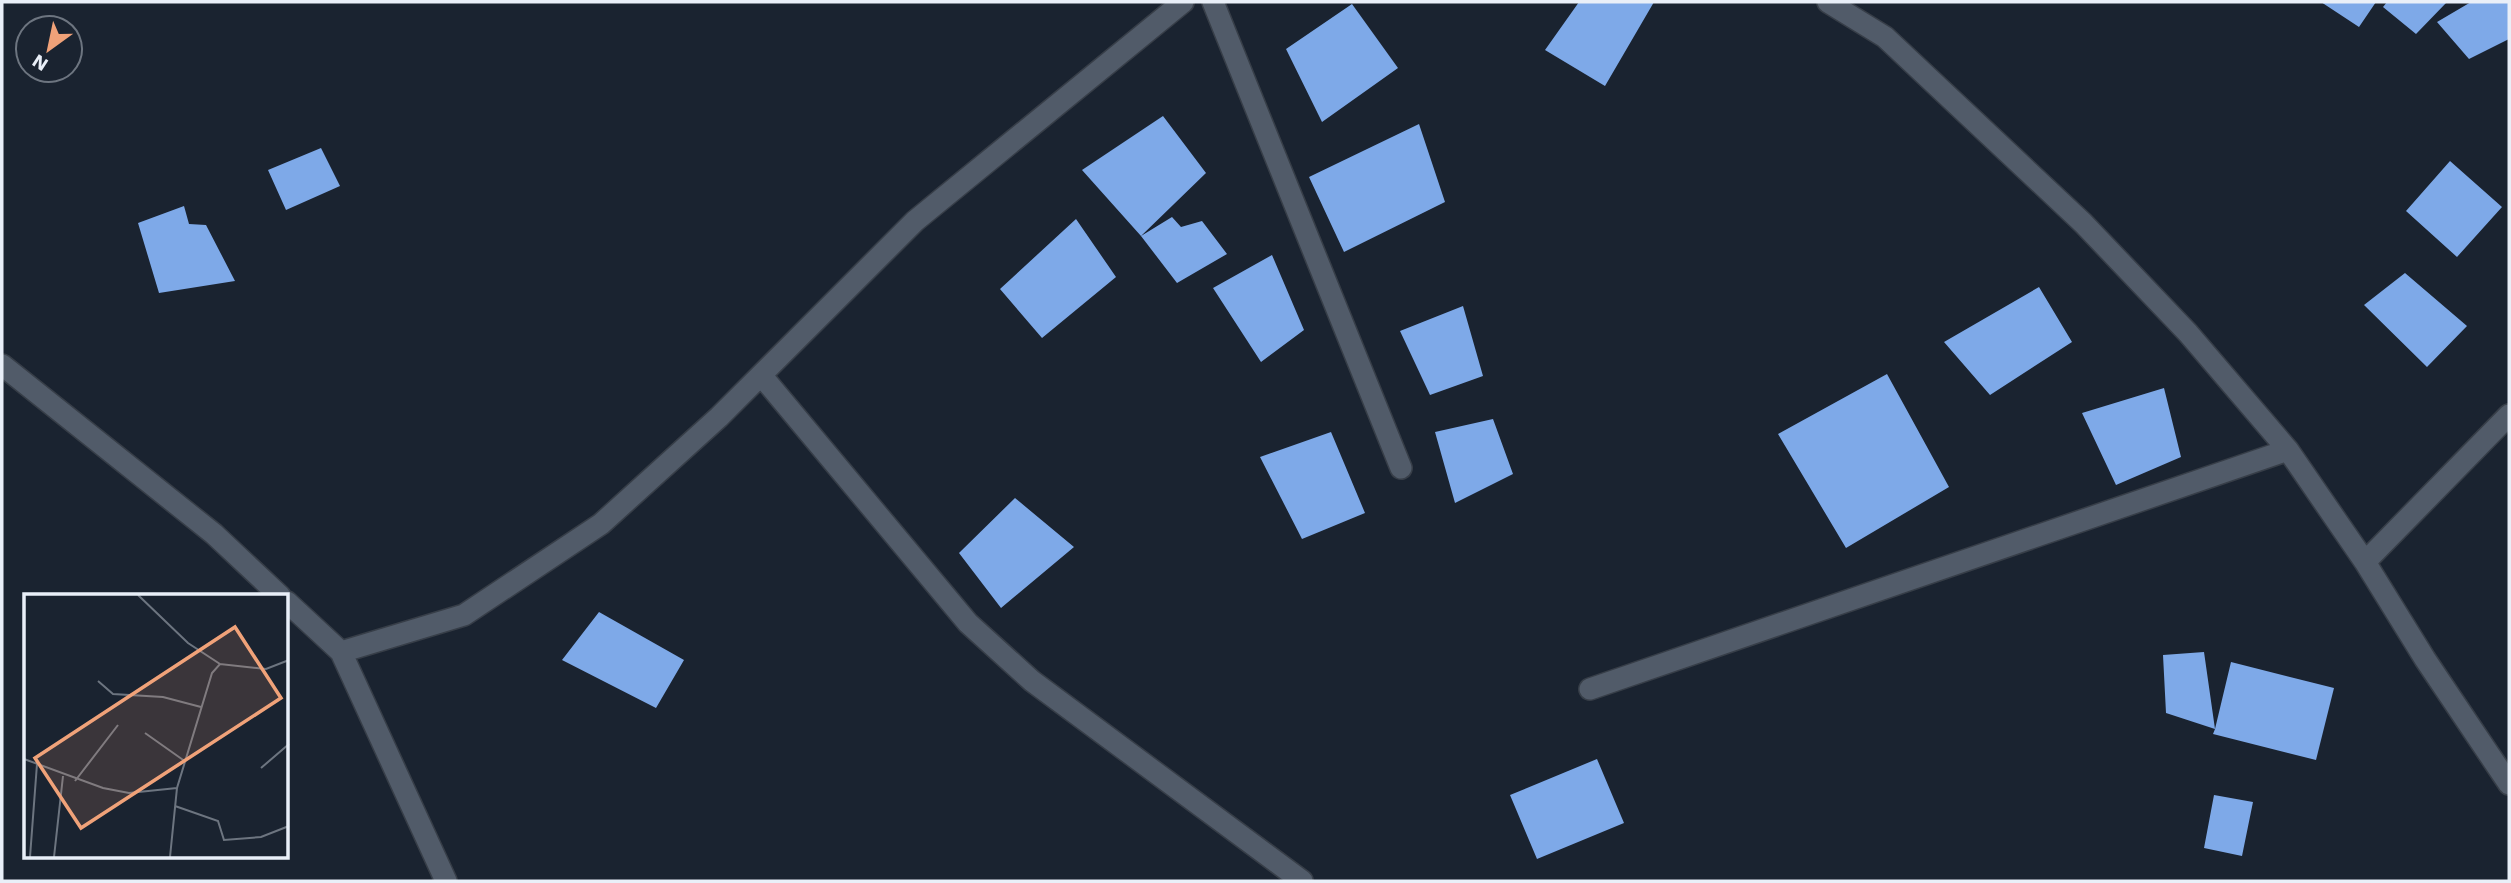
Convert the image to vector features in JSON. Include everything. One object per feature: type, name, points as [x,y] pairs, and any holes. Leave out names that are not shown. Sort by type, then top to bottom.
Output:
[{"type":"street","points":[[341,652],[464,615],[601,524],[719,417],[915,221],[1183,2]]},
{"type":"street","points":[[1213,2],[1401,468]]},
{"type":"street","points":[[1828,2],[1885,37],[2083,223],[2188,332],[2288,450],[2365,562],[2425,659],[2509,784]]},
{"type":"street","points":[[2,365],[214,534],[279,594]]},
{"type":"street","points":[[761,375],[968,623],[1032,681],[1303,881]]},
{"type":"street","points":[[2365,562],[2509,415]]},
{"type":"street","points":[[1590,690],[2288,450]]},
{"type":"street","points":[[289,604],[341,652],[446,881]]},
{"type":"building","points":[[1579,2],[1654,2],[1605,86],[1545,50]]},
{"type":"building","points":[[2321,2],[2376,2],[2359,27]]},
{"type":"building","points":[[2387,2],[2447,2],[2416,34],[2383,7]]},
{"type":"building","points":[[2471,2],[2509,2],[2509,39],[2469,59],[2437,22]]},
{"type":"building","points":[[1352,4],[1398,68],[1322,122],[1286,49]]},
{"type":"building","points":[[1163,116],[1206,173],[1141,236],[1082,170]]},
{"type":"building","points":[[1419,124],[1445,202],[1344,252],[1309,177]]},
{"type":"building","points":[[321,148],[340,186],[286,210],[268,170]]},
{"type":"building","points":[[2450,161],[2502,207],[2457,257],[2406,211]]},
{"type":"building","points":[[184,206],[189,224],[206,225],[235,281],[159,293],[138,223]]},
{"type":"building","points":[[1172,217],[1181,227],[1202,221],[1227,254],[1177,283],[1141,236]]},
{"type":"building","points":[[1076,219],[1116,277],[1042,338],[1000,289]]},
{"type":"building","points":[[1272,255],[1304,330],[1261,362],[1213,288]]},
{"type":"building","points":[[2405,273],[2467,326],[2427,367],[2364,305]]},
{"type":"building","points":[[2039,287],[2072,342],[1990,395],[1944,342]]},
{"type":"building","points":[[1463,306],[1483,376],[1430,395],[1400,331]]},
{"type":"building","points":[[1887,374],[1949,487],[1846,548],[1778,434]]},
{"type":"building","points":[[2164,388],[2181,457],[2116,485],[2082,413]]},
{"type":"building","points":[[1493,419],[1513,474],[1455,503],[1435,432]]},
{"type":"building","points":[[1331,432],[1365,513],[1302,539],[1260,457]]},
{"type":"building","points":[[1015,498],[1074,547],[1001,608],[959,553]]},
{"type":"building","points":[[599,612],[684,660],[656,708],[562,660]]},
{"type":"building","points":[[2204,652],[2215,729],[2166,713],[2163,655]]},
{"type":"building","points":[[2231,662],[2334,688],[2316,760],[2213,734]]},
{"type":"building","points":[[1597,759],[1624,823],[1537,859],[1510,795]]},
{"type":"building","points":[[2214,795],[2253,802],[2242,856],[2204,848]]}]
